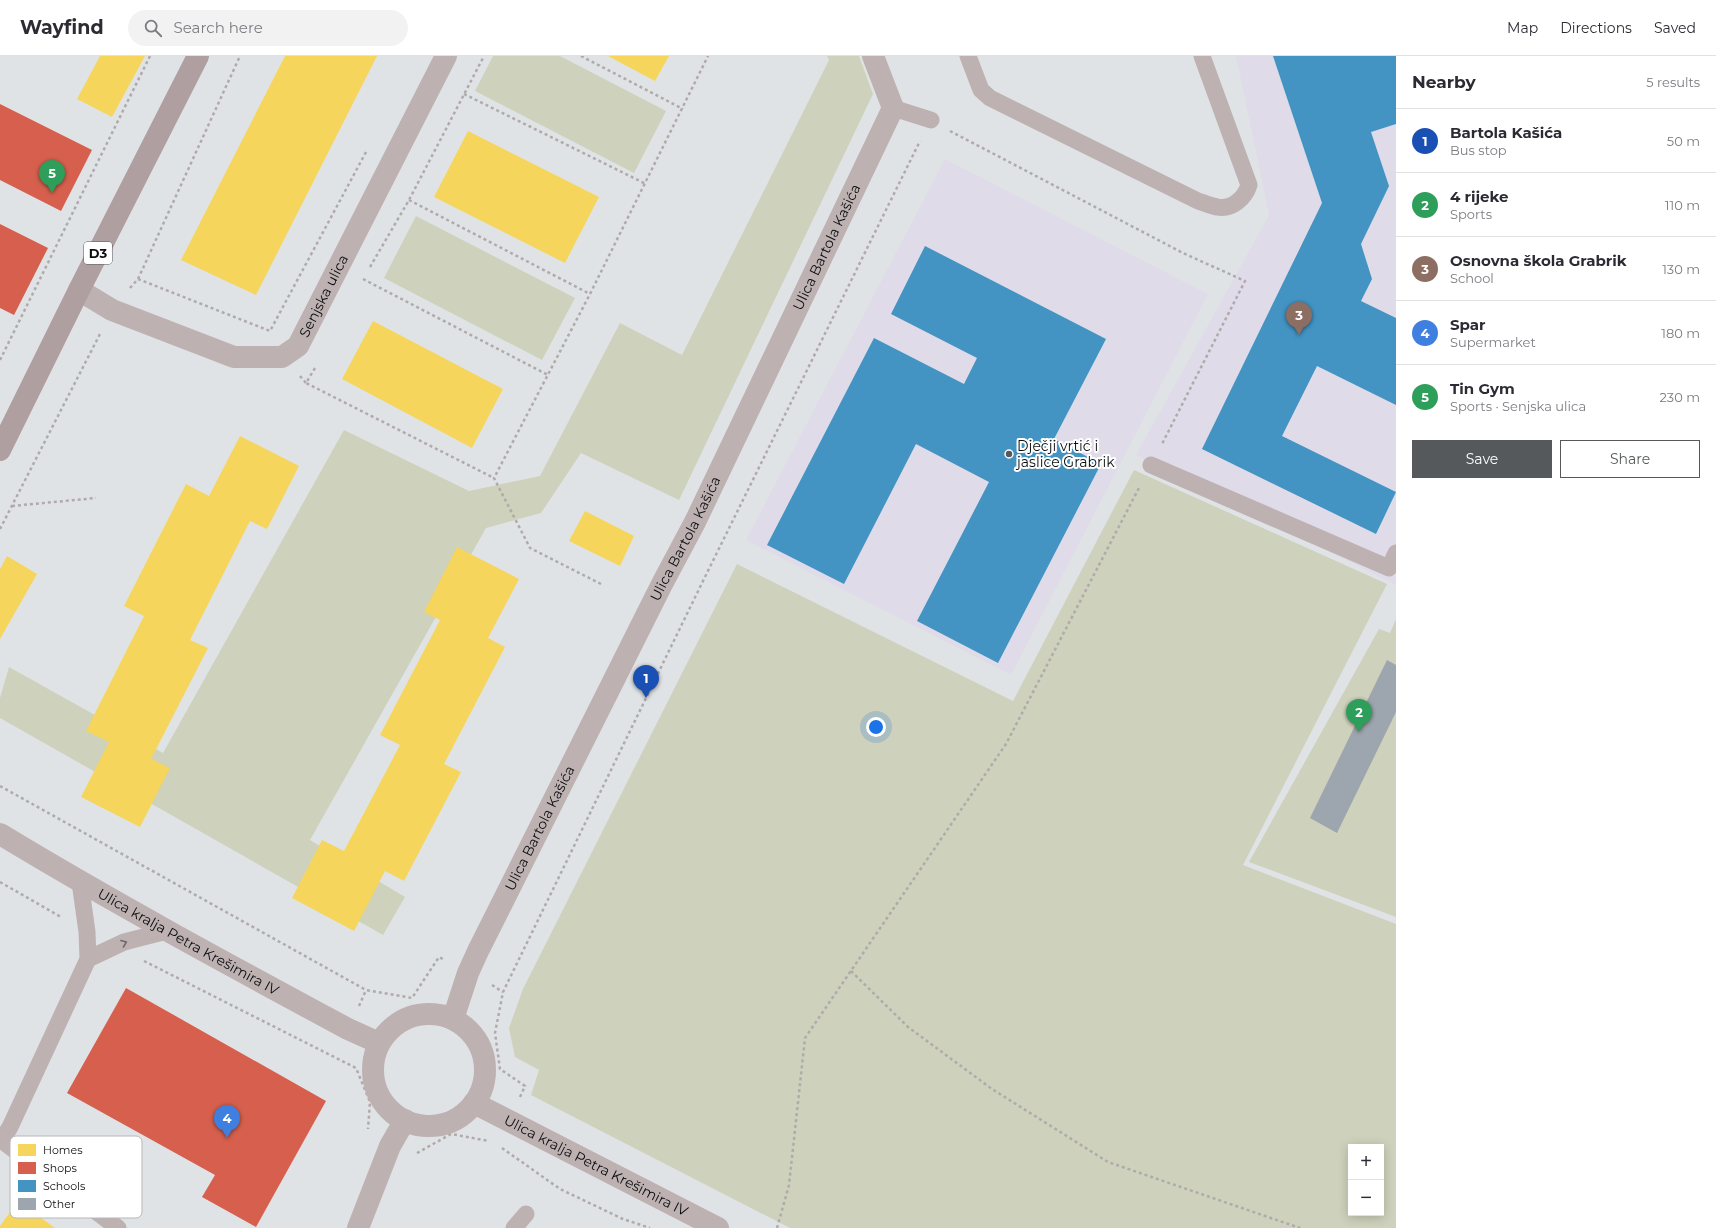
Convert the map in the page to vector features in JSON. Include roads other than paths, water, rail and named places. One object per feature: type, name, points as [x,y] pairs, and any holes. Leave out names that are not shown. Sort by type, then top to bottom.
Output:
[{"type":"main road","name":"D3","points":[[0,450],[79,290],[198,56]]},
{"type":"street","name":"Senjska ulica","points":[[79,290],[112,310],[234,357],[282,357],[298,346],[446,56]]},
{"type":"street","points":[[873,56],[893,108]]},
{"type":"street","name":"Ulica Bartola Kašića","points":[[453,1019],[468,973],[478,951],[662,584],[695,522],[893,108]]},
{"type":"street","name":"Ulica kralja Petra Krešimira IV","points":[[0,834],[167,932],[348,1029],[379,1043]]},
{"type":"street","points":[[437,1014],[453,1019],[466,1028],[477,1041],[483,1056],[485,1072],[481,1088],[474,1103],[460,1116],[443,1124],[424,1125],[405,1120],[390,1110],[379,1096],[373,1078],[373,1060],[379,1043],[390,1030],[403,1020],[420,1015],[437,1014]]},
{"type":"street","name":"Ulica kralja Petra Krešimira IV","points":[[474,1103],[718,1228]]},
{"type":"street","points":[[358,1228],[390,1146],[405,1120]]},
{"type":"lane","points":[[968,56],[980,90],[990,98],[1198,201],[1219,208],[1236,204],[1247,193],[1249,185],[1202,56]]},
{"type":"lane","points":[[893,108],[931,120]]},
{"type":"lane","points":[[1151,465],[1389,568],[1396,553]]},
{"type":"lane","points":[[10,1146],[1,1139],[10,1127],[88,959],[87,932],[80,882]]},
{"type":"lane","points":[[88,959],[124,942],[167,932]]},
{"type":"lane","points":[[514,1228],[526,1214]]},
{"type":"lane","points":[[105,1218],[118,1228]]},
{"type":"place","name":"Tin Gym","points":[[52,193]]},
{"type":"place","name":"Osnovna škola Grabrik","points":[[1299,335]]},
{"type":"place","name":"Dječji vrtić i jaslice Grabrik","points":[[1009,454]]},
{"type":"place","name":"Bartola Kašića","points":[[646,698]]},
{"type":"place","name":"4 rijeke","points":[[1359,732]]},
{"type":"place","name":"Spar","points":[[227,1138]]}]
